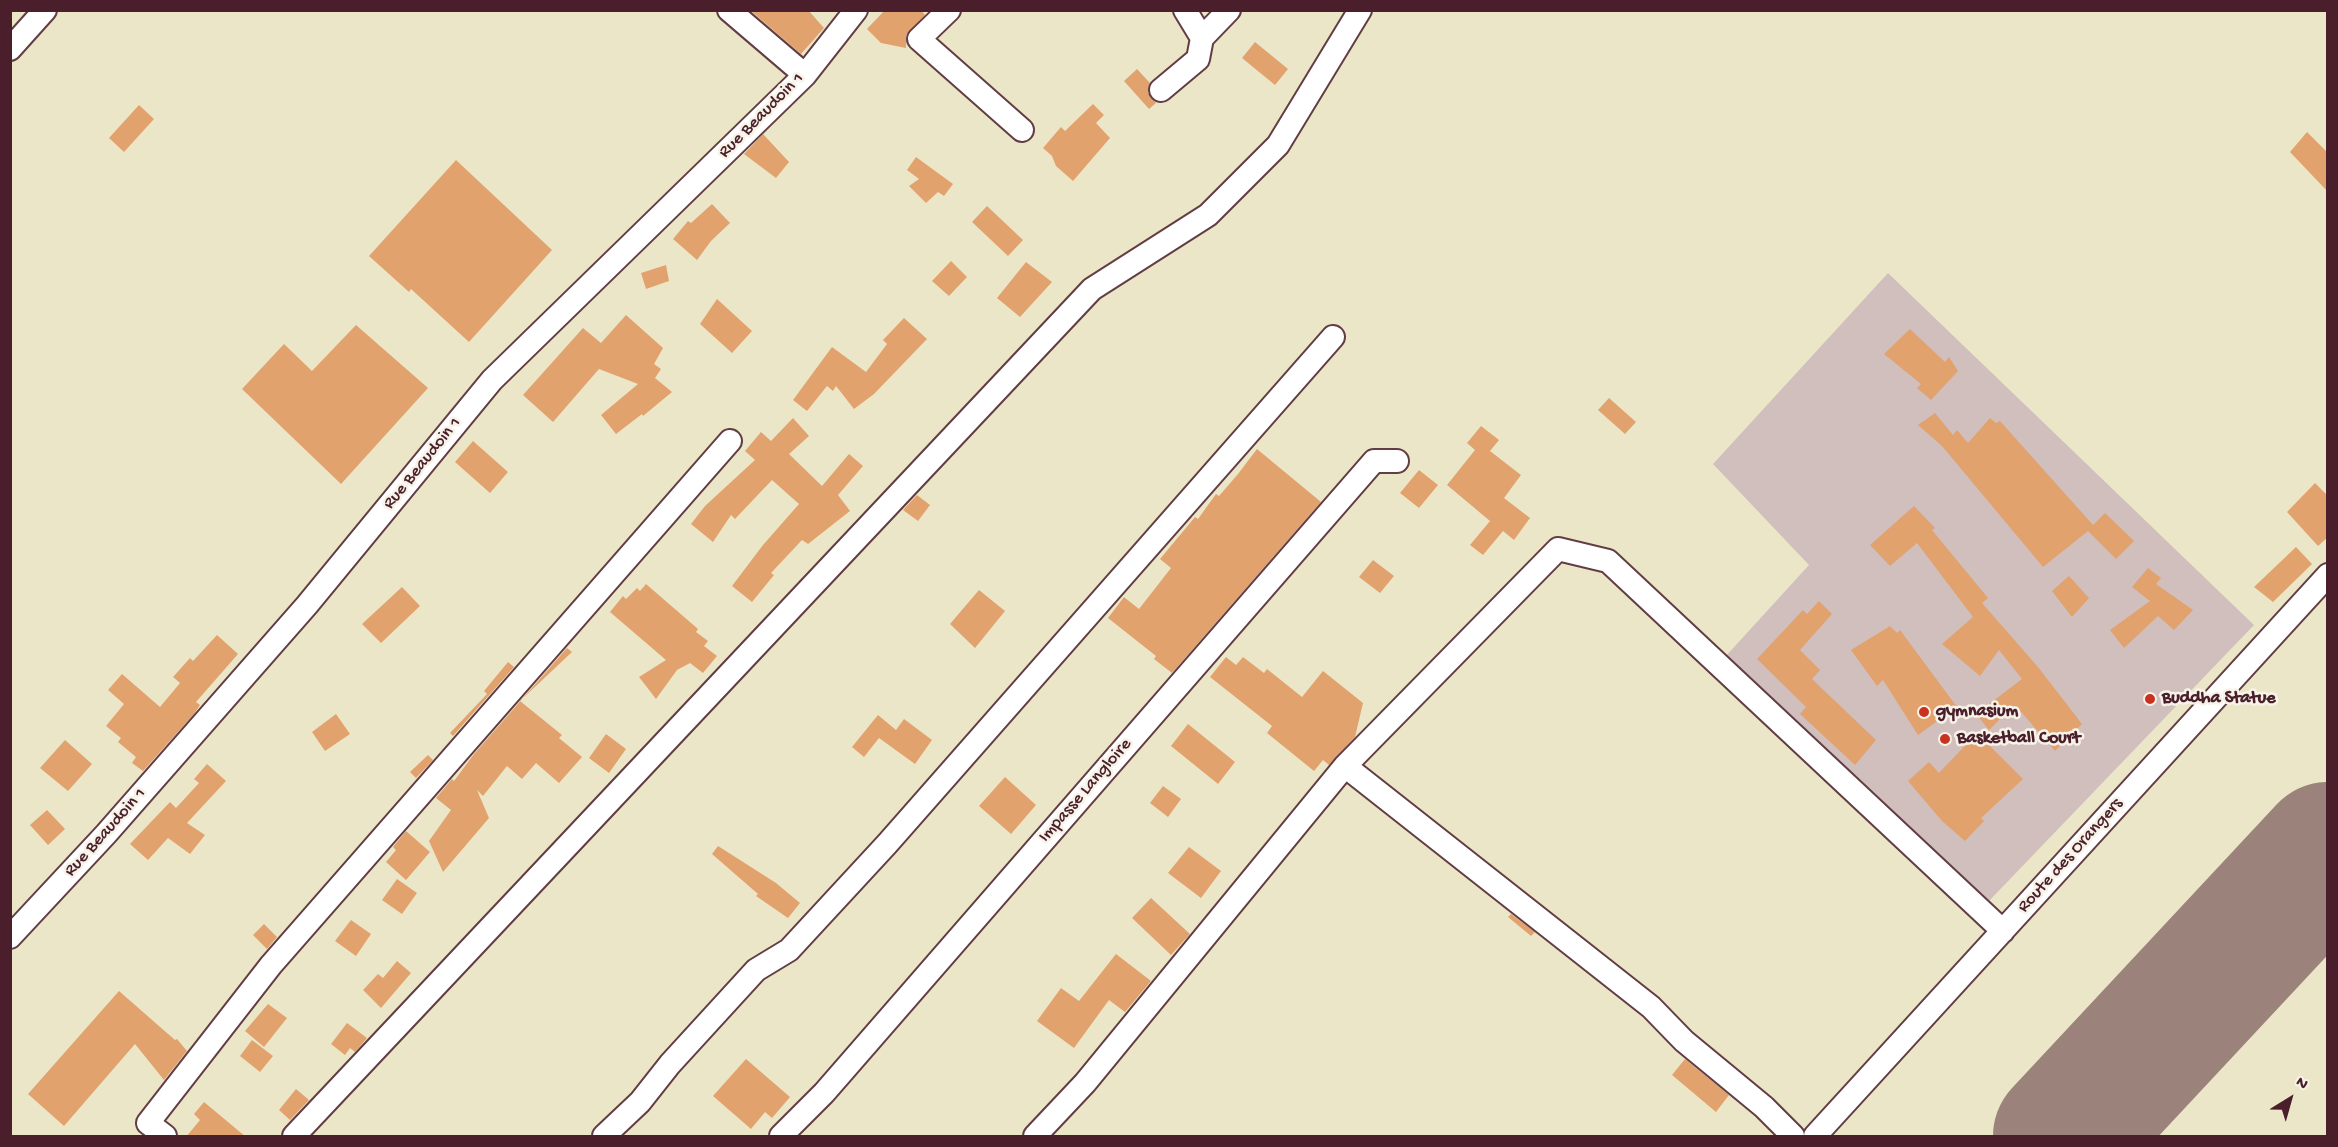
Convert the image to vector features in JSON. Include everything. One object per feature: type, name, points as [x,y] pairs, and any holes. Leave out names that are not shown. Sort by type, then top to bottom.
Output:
[{"type":"street","points":[[10,49],[45,10]]},
{"type":"street","points":[[729,10],[805,75]]},
{"type":"street","name":"Rue Beaudoin 1","points":[[10,937],[106,834],[307,604],[492,380],[805,75],[856,10]]},
{"type":"street","points":[[949,10],[919,39],[1022,130]]},
{"type":"street","points":[[1185,10],[1202,38]]},
{"type":"street","points":[[1161,90],[1198,59],[1202,38],[1229,10]]},
{"type":"street","points":[[294,1137],[1092,289],[1208,214],[1278,145],[1360,10]]},
{"type":"street","points":[[604,1137],[640,1102],[670,1064],[756,970],[789,950],[874,858],[1333,337]]},
{"type":"street","points":[[165,1137],[148,1123],[271,965],[730,441]]},
{"type":"street","name":"Impasse Langloire","points":[[781,1137],[824,1093],[1374,461],[1397,461]]},
{"type":"street","points":[[1035,1137],[1085,1083],[1345,766],[1558,549],[1608,561],[2003,931]]},
{"type":"street","name":"Route des Orangers","points":[[1815,1137],[2328,575]]},
{"type":"street","points":[[1345,766],[1651,1007],[1684,1041],[1764,1107],[1793,1137]]},
{"type":"shaded area","points":[[1888,273],[2254,625],[1989,901],[1725,657],[1809,565],[1713,464]]},
{"type":"building","points":[[750,10],[808,10],[824,28],[801,54]]},
{"type":"building","points":[[885,10],[921,10],[925,15],[906,35],[906,48],[881,43],[867,29]]},
{"type":"building","points":[[1255,42],[1288,69],[1275,85],[1242,58]]},
{"type":"building","points":[[1137,69],[1150,83],[1148,93],[1156,103],[1149,109],[1124,81]]},
{"type":"building","points":[[1093,104],[1104,115],[1096,123],[1110,138],[1073,181],[1056,166],[1052,156],[1043,148],[1061,127],[1065,131]]},
{"type":"building","points":[[139,105],[154,119],[124,152],[109,138]]},
{"type":"building","points":[[2307,132],[2328,153],[2328,192],[2290,152]]},
{"type":"building","points":[[763,134],[789,162],[776,178],[744,154]]},
{"type":"building","points":[[916,157],[953,184],[944,196],[938,192],[926,203],[909,186],[919,179],[907,170]]},
{"type":"building","points":[[456,160],[552,250],[469,342],[411,289],[409,292],[369,256]]},
{"type":"building","points":[[712,204],[730,223],[711,241],[697,260],[673,239],[688,221],[691,223]]},
{"type":"building","points":[[987,206],[1023,240],[1008,256],[972,222]]},
{"type":"building","points":[[951,261],[967,277],[949,296],[932,281]]},
{"type":"building","points":[[1026,262],[1052,282],[1020,317],[997,298]]},
{"type":"building","points":[[666,265],[669,281],[646,289],[641,273]]},
{"type":"building","points":[[717,299],[752,331],[732,353],[700,324]]},
{"type":"building","points":[[626,315],[663,348],[654,364],[661,369],[655,378],[672,392],[643,416],[642,414],[616,434],[601,415],[638,384],[599,369],[553,422],[523,395],[583,328],[601,343]]},
{"type":"building","points":[[904,318],[927,339],[874,394],[854,409],[836,386],[833,391],[827,386],[807,411],[793,400],[832,347],[866,372],[887,344],[883,340]]},
{"type":"building","points":[[356,325],[428,388],[341,484],[242,389],[284,344],[312,371]]},
{"type":"building","points":[[1910,329],[1945,362],[1949,357],[1958,371],[1931,400],[1917,388],[1921,384],[1884,354]]},
{"type":"building","points":[[1609,398],[1636,422],[1625,434],[1598,410]]},
{"type":"building","points":[[1935,413],[1953,435],[1957,430],[1968,443],[1990,418],[1996,423],[2000,421],[2093,525],[2105,513],[2134,541],[2116,559],[2088,531],[2043,567],[1942,446],[1918,425]]},
{"type":"building","points":[[793,418],[809,436],[789,454],[822,486],[849,454],[863,466],[838,495],[850,511],[808,544],[802,540],[771,573],[774,575],[752,602],[732,586],[763,545],[799,504],[772,480],[735,519],[731,515],[713,542],[691,524],[705,506],[755,460],[745,451],[761,432],[771,441]]},
{"type":"building","points":[[1481,426],[1499,440],[1490,451],[1521,475],[1504,498],[1530,518],[1514,540],[1503,531],[1483,555],[1470,545],[1490,521],[1447,485],[1475,450],[1467,443]]},
{"type":"building","points":[[473,441],[508,472],[490,493],[455,462]]},
{"type":"building","points":[[1257,449],[1321,502],[1172,673],[1154,659],[1156,656],[1108,618],[1124,597],[1139,609],[1171,568],[1160,559],[1195,517],[1198,519],[1216,494],[1219,496]]},
{"type":"building","points":[[1419,470],[1438,485],[1419,508],[1400,493]]},
{"type":"building","points":[[2315,483],[2328,496],[2328,537],[2318,546],[2287,512]]},
{"type":"building","points":[[917,495],[930,505],[918,521],[903,510]]},
{"type":"building","points":[[1914,506],[1935,528],[1932,530],[1988,598],[1982,603],[2038,667],[2082,724],[2055,751],[2016,706],[2012,707],[1989,730],[1976,714],[2022,679],[1999,650],[1980,676],[1942,644],[1973,617],[1917,543],[1890,566],[1870,545]]},
{"type":"building","points":[[2296,547],[2312,564],[2273,602],[2254,587]]},
{"type":"building","points":[[1373,560],[1394,576],[1380,593],[1359,577]]},
{"type":"building","points":[[2148,568],[2161,578],[2156,584],[2193,610],[2174,630],[2158,616],[2124,648],[2110,630],[2150,601],[2132,587]]},
{"type":"building","points":[[2069,576],[2089,598],[2072,617],[2052,591]]},
{"type":"building","points":[[646,584],[698,629],[696,632],[708,641],[704,646],[717,656],[703,673],[690,663],[677,670],[656,699],[639,677],[666,660],[610,612],[623,596],[626,599],[637,588],[640,591]]},
{"type":"building","points":[[402,587],[420,606],[381,643],[362,624]]},
{"type":"building","points":[[979,590],[1005,611],[975,648],[950,624]]},
{"type":"building","points":[[1819,601],[1832,614],[1800,650],[1820,670],[1812,679],[1876,740],[1855,765],[1800,714],[1806,707],[1757,659],[1803,610],[1807,614]]},
{"type":"building","points":[[1890,626],[1897,633],[1900,630],[1957,707],[1918,735],[1883,680],[1877,686],[1851,650]]},
{"type":"building","points":[[217,635],[238,654],[196,702],[200,705],[194,714],[143,771],[132,763],[136,757],[118,742],[121,738],[106,726],[124,704],[108,690],[122,674],[160,707],[180,683],[173,677],[190,658],[193,661]]},
{"type":"building","points":[[567,648],[572,652],[523,698]]},
{"type":"building","points":[[1226,657],[1236,665],[1243,657],[1264,673],[1267,669],[1302,697],[1323,671],[1363,703],[1355,737],[1329,765],[1323,760],[1314,771],[1267,733],[1272,726],[1210,677]]},
{"type":"building","points":[[508,662],[514,667],[453,736],[450,733],[487,694],[484,691]]},
{"type":"building","points":[[520,701],[562,735],[559,738],[582,757],[559,783],[536,763],[522,779],[507,766],[483,796],[477,790],[489,818],[443,872],[429,841],[451,810],[436,798],[452,779],[454,781]]},
{"type":"building","points":[[336,714],[350,734],[325,751],[312,732]]},
{"type":"building","points":[[878,715],[896,730],[904,719],[932,740],[915,764],[879,738],[864,757],[852,747]]},
{"type":"building","points":[[1188,724],[1235,762],[1218,784],[1171,746]]},
{"type":"building","points":[[1977,733],[2023,779],[1981,818],[1984,821],[1965,841],[1942,821],[1908,781],[1929,762],[1939,773]]},
{"type":"building","points":[[606,734],[626,749],[609,773],[589,758]]},
{"type":"building","points":[[65,740],[92,764],[68,791],[40,768]]},
{"type":"building","points":[[428,755],[433,760],[416,778],[410,772]]},
{"type":"building","points":[[207,764],[226,781],[187,823],[205,835],[190,854],[168,838],[148,860],[130,844],[170,802],[176,808],[199,783],[194,779]]},
{"type":"building","points":[[1005,777],[1036,805],[1011,834],[979,806]]},
{"type":"building","points":[[1163,786],[1181,799],[1168,817],[1150,803]]},
{"type":"building","points":[[47,810],[65,829],[48,845],[30,825]]},
{"type":"building","points":[[406,831],[430,852],[406,880],[386,862],[396,850],[393,847]]},
{"type":"building","points":[[718,846],[776,883],[800,903],[788,918],[756,896],[758,894],[712,854]]},
{"type":"building","points":[[1189,847],[1221,871],[1201,898],[1168,873]]},
{"type":"building","points":[[397,879],[417,893],[402,914],[382,900]]},
{"type":"building","points":[[1151,898],[1190,934],[1171,955],[1132,918]]},
{"type":"building","points":[[1511,914],[1535,932],[1531,936],[1508,917]]},
{"type":"building","points":[[351,920],[371,934],[356,956],[335,941]]},
{"type":"building","points":[[264,924],[277,937],[267,949],[253,935]]},
{"type":"building","points":[[1116,954],[1151,981],[1125,1012],[1109,1000],[1074,1048],[1037,1021],[1061,988],[1079,1001]]},
{"type":"building","points":[[397,961],[411,973],[381,1008],[363,990],[378,974],[383,978]]},
{"type":"building","points":[[119,991],[175,1040],[177,1039],[187,1051],[164,1080],[135,1044],[64,1126],[28,1094]]},
{"type":"building","points":[[268,1004],[287,1018],[264,1047],[245,1031]]},
{"type":"building","points":[[347,1023],[367,1038],[355,1052],[350,1048],[345,1055],[331,1044]]},
{"type":"building","points":[[252,1040],[273,1056],[260,1072],[240,1056]]},
{"type":"building","points":[[746,1059],[790,1097],[772,1118],[765,1112],[751,1129],[713,1096]]},
{"type":"building","points":[[1685,1059],[1729,1095],[1716,1112],[1672,1075]]},
{"type":"building","points":[[296,1089],[309,1100],[290,1120],[279,1110]]},
{"type":"building","points":[[204,1102],[246,1137],[186,1137],[200,1120],[194,1114]]},
{"type":"runway","points":[[2063,1136],[2328,852]]},
{"type":"place","name":"Buddha Statue","points":[[2150,699]]},
{"type":"place","name":"gymnasium","points":[[1924,712]]},
{"type":"place","name":"Basketball Court","points":[[1945,739]]}]
